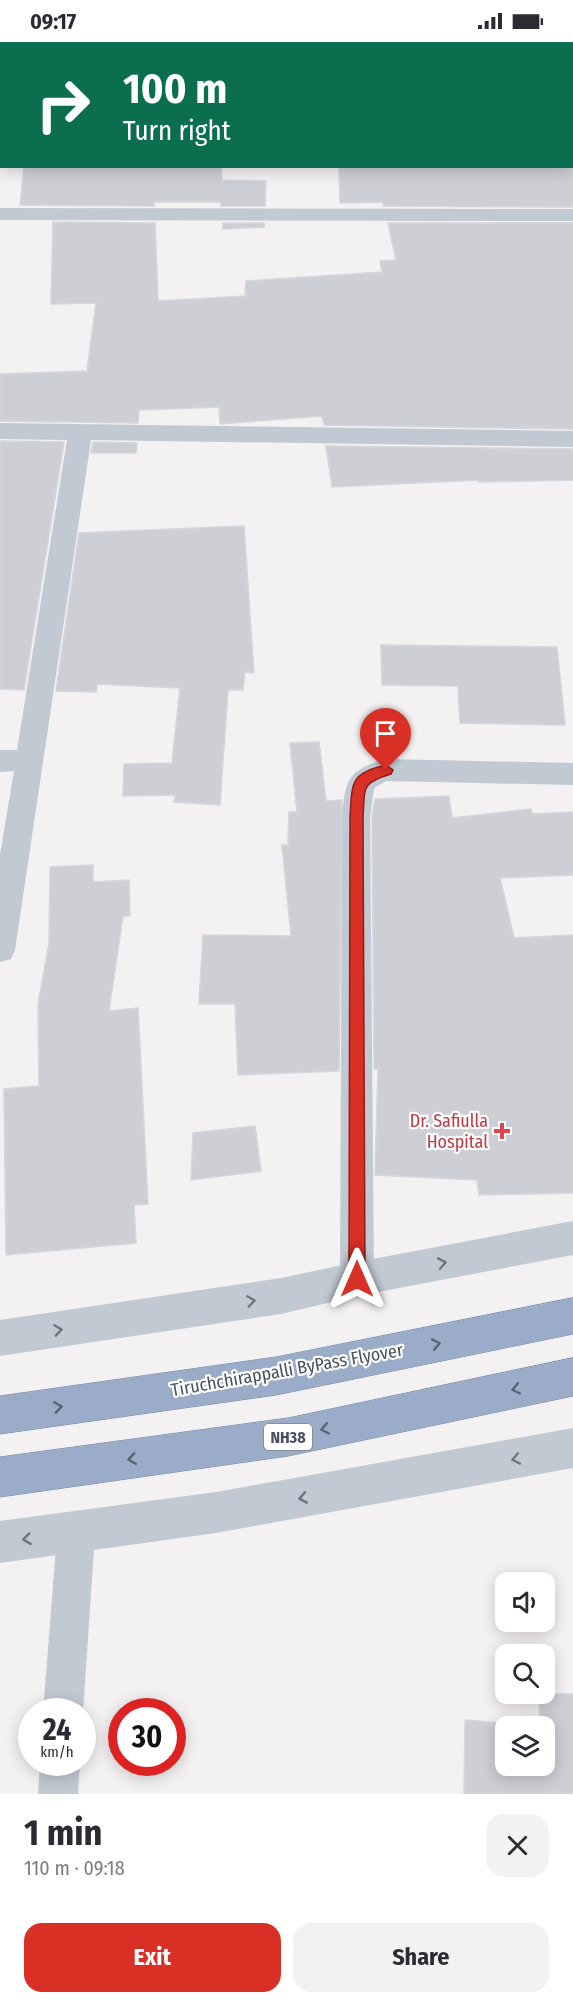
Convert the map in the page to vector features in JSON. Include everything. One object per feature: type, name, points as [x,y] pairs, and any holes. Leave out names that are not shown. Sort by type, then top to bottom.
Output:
[{"type":"highway","name":"Tiruchchirappalli ByPass Flyover","points":[[0,1415],[276,1376],[573,1316]]},
{"type":"highway","name":"NH38","points":[[0,1477],[288,1437],[573,1377]]},
{"type":"street","points":[[0,214],[573,215]]},
{"type":"street","points":[[0,431],[80,434],[573,439]]},
{"type":"street","points":[[0,950],[80,434]]},
{"type":"street","points":[[0,761],[31,760]]},
{"type":"street","points":[[357,1279],[356,817],[359,787],[369,774],[386,770],[573,774]]},
{"type":"street","points":[[0,1338],[281,1296],[357,1279],[573,1238]]},
{"type":"street","points":[[0,1542],[76,1534],[295,1500],[573,1448]]},
{"type":"street","points":[[64,1698],[76,1534]]},
{"type":"street","points":[[58,1794],[59,1776]]},
{"type":"building","points":[[24,168],[221,168],[222,180],[266,181],[265,206],[221,206],[221,202],[154,202],[154,206],[20,205]]},
{"type":"building","points":[[339,168],[573,168],[573,207],[384,206],[383,202],[340,203]]},
{"type":"building","points":[[53,222],[155,223],[158,301],[245,296],[246,281],[382,272],[380,261],[396,260],[388,223],[573,223],[573,429],[324,425],[322,416],[220,424],[219,407],[139,410],[138,423],[0,421],[0,374],[87,371],[96,303],[51,304]]},
{"type":"building","points":[[223,223],[264,223],[264,227],[223,229]]},
{"type":"building","points":[[0,441],[64,442],[24,690],[0,689]]},
{"type":"building","points":[[93,442],[137,443],[136,453],[91,453]]},
{"type":"building","points":[[326,446],[573,449],[573,480],[479,482],[479,480],[332,487]]},
{"type":"building","points":[[244,526],[254,673],[245,672],[243,690],[228,690],[220,805],[174,802],[175,795],[123,796],[124,764],[172,763],[180,688],[97,684],[96,692],[56,691],[79,533]]},
{"type":"building","points":[[381,645],[557,647],[565,725],[460,723],[458,686],[382,685]]},
{"type":"building","points":[[319,742],[326,801],[342,800],[339,1071],[238,1075],[235,1004],[199,1004],[203,935],[291,936],[282,845],[288,845],[289,812],[297,812],[290,743]]},
{"type":"building","points":[[449,796],[452,818],[531,809],[532,814],[573,812],[573,875],[500,878],[514,938],[573,935],[573,1193],[479,1195],[477,1180],[375,1175],[378,1069],[374,1069],[372,817],[375,799]]},
{"type":"building","points":[[93,865],[93,882],[129,880],[130,916],[123,916],[109,1011],[138,1008],[148,1204],[134,1205],[136,1243],[6,1255],[4,1089],[39,1086],[38,1004],[49,944],[50,867]]},
{"type":"building","points":[[255,1126],[261,1171],[191,1180],[193,1133]]},
{"type":"building","points":[[555,1694],[573,1694],[573,1794],[464,1794],[465,1720],[495,1722],[495,1776],[555,1776],[555,1716],[540,1716],[539,1704],[555,1704]]},
{"type":"place","name":"Dr. Safiulla Hospital","points":[[502,1131]]},
{"type":"route","points":[[357,1279],[356,817],[359,787],[369,774],[386,770]]}]
